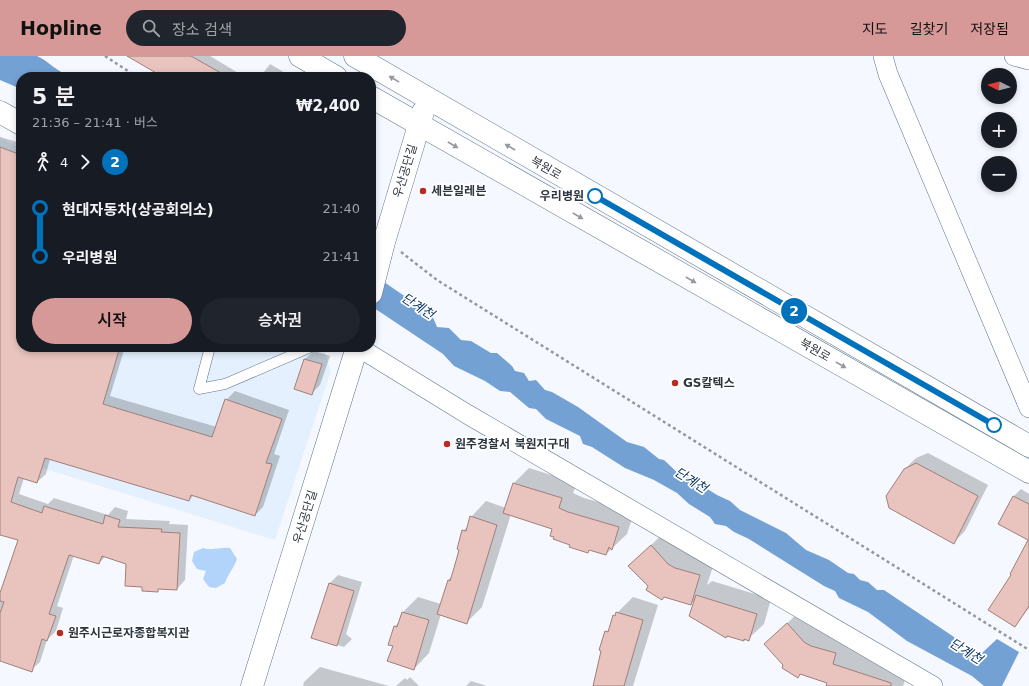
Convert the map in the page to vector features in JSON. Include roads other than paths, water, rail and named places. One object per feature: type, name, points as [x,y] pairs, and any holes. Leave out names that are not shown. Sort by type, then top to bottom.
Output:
[{"type":"street","points":[[300,56],[327,72]]},
{"type":"street","name":"북원로","points":[[355,56],[427,100],[1029,446]]},
{"type":"street","points":[[882,56],[891,81],[1029,408]]},
{"type":"street","name":"북원로","points":[[376,100],[1029,472]]},
{"type":"street","name":"우산공단길","points":[[376,274],[427,100]]},
{"type":"street","points":[[0,112],[16,121]]},
{"type":"street","name":"우산공단길","points":[[252,686],[355,352]]},
{"type":"street","points":[[365,352],[467,414],[932,686]]},
{"type":"lane","points":[[209,352],[199,389],[225,384],[299,352]]},
{"type":"water","points":[[0,56],[37,56],[61,72],[16,72],[16,87],[0,80]]},
{"type":"water","name":"단계천","points":[[376,276],[432,315],[437,327],[449,328],[461,340],[471,341],[491,353],[497,353],[512,366],[515,371],[524,373],[529,381],[536,380],[545,390],[552,392],[578,407],[627,442],[644,447],[659,459],[664,460],[682,477],[687,476],[717,495],[730,501],[740,510],[786,533],[806,550],[829,560],[848,573],[854,574],[860,580],[868,582],[877,590],[884,590],[954,637],[955,643],[964,651],[975,650],[982,653],[997,639],[1019,652],[1002,686],[984,686],[972,676],[907,641],[868,612],[839,598],[835,591],[824,586],[726,526],[715,524],[710,517],[689,504],[677,493],[654,480],[625,468],[592,447],[583,444],[580,436],[546,419],[536,409],[529,408],[510,392],[500,391],[485,381],[454,366],[443,354],[376,309]]},
{"type":"place","name":"세븐일레븐","points":[[423,191]]},
{"type":"place","name":"우리병원","points":[[595,196]]},
{"type":"place","name":"GS칼텍스","points":[[675,383]]},
{"type":"place","name":"원주경찰서 북원지구대","points":[[447,444]]},
{"type":"place","name":"원주시근로자종합복지관","points":[[60,633]]}]
